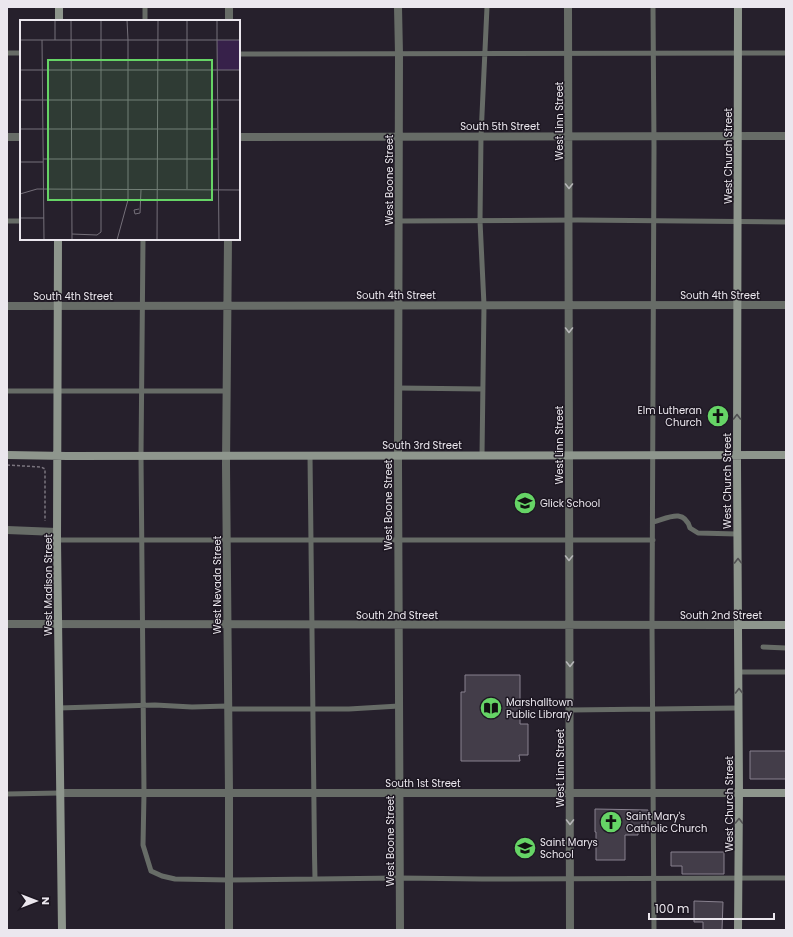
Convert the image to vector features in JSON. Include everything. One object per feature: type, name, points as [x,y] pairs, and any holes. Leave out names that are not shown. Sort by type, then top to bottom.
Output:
[{"type":"main road","points":[[59,7],[59,20]]},
{"type":"main road","name":"West Church Street","points":[[738,7],[738,930]]},
{"type":"main road","name":"West Madison Street","points":[[58,240],[57,536],[62,930]]},
{"type":"main road","name":"South 3rd Street","points":[[7,455],[786,455]]},
{"type":"main road","name":"South 2nd Street","points":[[738,625],[786,625]]},
{"type":"main road","name":"South 1st Street","points":[[739,793],[786,793]]},
{"type":"street","points":[[229,7],[229,20]]},
{"type":"street","name":"West Boone Street","points":[[398,7],[400,930]]},
{"type":"street","name":"West Linn Street","points":[[568,7],[570,930]]},
{"type":"street","name":"South 5th Street","points":[[240,137],[786,136]]},
{"type":"street","points":[[7,137],[20,137]]},
{"type":"street","name":"West Nevada Street","points":[[228,240],[226,455],[229,930]]},
{"type":"street","name":"South 4th Street","points":[[7,306],[786,305]]},
{"type":"street","points":[[7,530],[57,536]]},
{"type":"street","name":"South 2nd Street","points":[[7,624],[738,625]]},
{"type":"street","name":"South 1st Street","points":[[60,793],[739,793]]},
{"type":"lane","points":[[145,7],[145,20]]},
{"type":"lane","points":[[482,455],[484,306],[480,221],[481,136],[487,7]]},
{"type":"lane","points":[[653,7],[654,221],[652,625],[654,930]]},
{"type":"lane","points":[[7,52],[20,53]]},
{"type":"lane","points":[[240,54],[786,53]]},
{"type":"lane","points":[[399,221],[569,220],[786,222]]},
{"type":"lane","points":[[7,222],[20,221]]},
{"type":"lane","points":[[143,240],[141,456],[144,845],[151,871],[162,876],[175,879],[229,880],[400,878],[786,878]]},
{"type":"lane","points":[[398,388],[483,390]]},
{"type":"lane","points":[[7,391],[226,391]]},
{"type":"lane","points":[[310,455],[315,879]]},
{"type":"lane","points":[[653,522],[679,515],[685,518],[690,528],[698,533],[737,534]]},
{"type":"lane","points":[[57,536],[142,540],[653,540]]},
{"type":"lane","points":[[763,648],[786,648]]},
{"type":"lane","points":[[738,672],[786,672]]},
{"type":"lane","points":[[59,708],[155,705],[192,707],[349,709],[399,706]]},
{"type":"lane","points":[[570,710],[739,708]]},
{"type":"lane","points":[[7,794],[60,793]]},
{"type":"path","points":[[7,465],[41,467],[45,469],[45,521]]},
{"type":"building","name":"Marshalltown Public Library","points":[[465,675],[520,675],[520,724],[528,724],[528,755],[519,755],[520,761],[461,761],[461,692],[465,692]]},
{"type":"building","points":[[750,751],[786,751],[786,779],[750,779]]},
{"type":"building","points":[[595,809],[648,810],[648,830],[638,830],[638,835],[625,835],[625,860],[596,860]]},
{"type":"building","points":[[671,852],[724,852],[724,874],[682,874],[682,866],[671,866]]},
{"type":"building","points":[[694,901],[723,902],[722,930],[703,930],[703,922],[694,922]]},
{"type":"place","name":"Elm Lutheran Church","points":[[718,416]]},
{"type":"place","name":"Glick School","points":[[525,503]]},
{"type":"place","name":"Marshalltown Public Library","points":[[491,708]]},
{"type":"place","name":"Saint Mary's Catholic Church","points":[[611,822]]},
{"type":"place","name":"Saint Marys School","points":[[525,848]]}]
